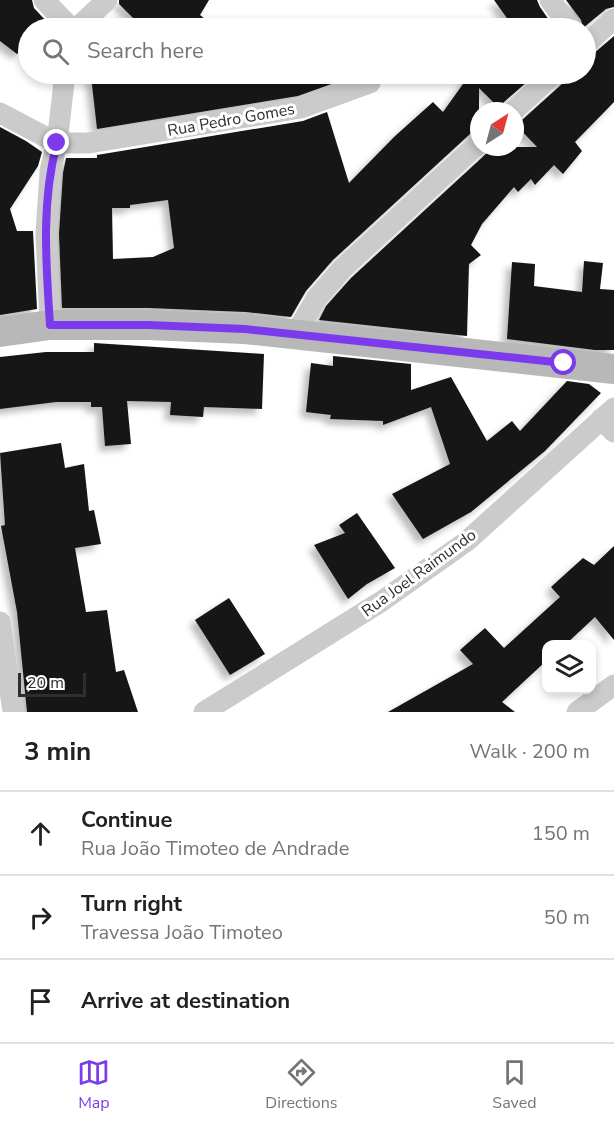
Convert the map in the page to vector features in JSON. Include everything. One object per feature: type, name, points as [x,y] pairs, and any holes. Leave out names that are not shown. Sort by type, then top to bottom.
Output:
[{"type":"main road","points":[[0,332],[50,325],[148,325],[245,329],[614,369]]},
{"type":"street","points":[[44,0],[61,18]]},
{"type":"street","points":[[88,18],[107,0]]},
{"type":"street","points":[[550,0],[564,18]]},
{"type":"street","points":[[596,35],[614,19]]},
{"type":"street","points":[[50,325],[46,234],[50,171],[57,143],[64,84]]},
{"type":"street","name":"Rua Pedro Gomes","points":[[57,143],[89,144],[301,108],[367,84]]},
{"type":"street","points":[[523,102],[543,84]]},
{"type":"street","points":[[0,113],[57,143]]},
{"type":"street","points":[[296,333],[316,299],[342,269],[470,151]]},
{"type":"street","name":"Rua Joel Raimundo","points":[[204,712],[382,601],[467,541],[610,420]]},
{"type":"street","points":[[0,622],[13,712]]},
{"type":"street","points":[[584,710],[614,686]]},
{"type":"building","points":[[0,0],[32,0],[34,8],[43,18],[18,18],[18,53],[0,41]]},
{"type":"building","points":[[119,0],[209,0],[200,15],[204,18],[133,18],[119,4]]},
{"type":"building","points":[[494,0],[537,0],[548,18],[507,18]]},
{"type":"building","points":[[566,0],[614,0],[614,7],[606,9],[595,18],[580,18]]},
{"type":"building","points":[[614,36],[614,102],[575,142],[582,151],[563,174],[554,165],[535,185],[531,179],[518,192],[514,187],[482,224],[471,245],[481,255],[469,264],[467,336],[319,320],[326,306],[351,278],[484,156],[524,156],[524,147],[537,147],[524,133],[524,118],[562,84],[596,84],[596,52]]},
{"type":"building","points":[[92,84],[331,84],[298,96],[97,129]]},
{"type":"building","points":[[463,84],[525,84],[504,102],[493,102],[479,88],[479,102],[470,102],[470,134],[333,260],[306,291],[291,317],[246,312],[149,308],[62,308],[59,234],[66,158],[97,158],[97,155],[303,121],[327,112],[349,183],[394,137],[433,102],[443,112]],"holes":[[[168,200],[174,248],[153,257],[113,259],[112,208],[130,208],[130,205]]]},
{"type":"building","points":[[0,127],[42,152],[38,166],[10,209],[17,231],[33,231],[37,309],[0,315]]},
{"type":"building","points":[[584,261],[603,263],[600,289],[614,290],[614,350],[595,350],[507,339],[512,262],[535,264],[534,286],[582,292]]},
{"type":"building","points":[[94,343],[264,354],[262,409],[204,407],[203,417],[170,415],[171,402],[127,401],[131,444],[105,446],[102,407],[91,407],[91,402],[56,402],[0,409],[0,357],[46,352],[94,352]]},
{"type":"building","points":[[333,356],[411,364],[411,390],[451,377],[487,441],[512,421],[520,431],[567,381],[589,384],[601,393],[545,451],[471,512],[423,539],[392,494],[450,464],[431,407],[383,425],[383,421],[330,419],[331,415],[306,412],[311,363],[333,366]]},
{"type":"building","points":[[61,443],[65,468],[84,464],[89,511],[94,510],[101,544],[75,548],[86,612],[107,610],[116,672],[124,670],[138,712],[27,712],[17,612],[1,526],[5,525],[0,453]]},
{"type":"building","points":[[357,513],[395,568],[367,584],[348,599],[314,545],[345,533],[339,525]]},
{"type":"building","points":[[614,546],[614,640],[595,617],[570,640],[542,640],[542,665],[502,702],[515,712],[388,712],[473,664],[460,650],[485,628],[504,648],[560,597],[551,587],[583,558],[594,565]]},
{"type":"building","points":[[229,598],[265,654],[230,675],[195,620]]},
{"type":"route","points":[[57,143],[50,171],[46,234],[50,325],[148,325],[245,329],[564,363]]}]
